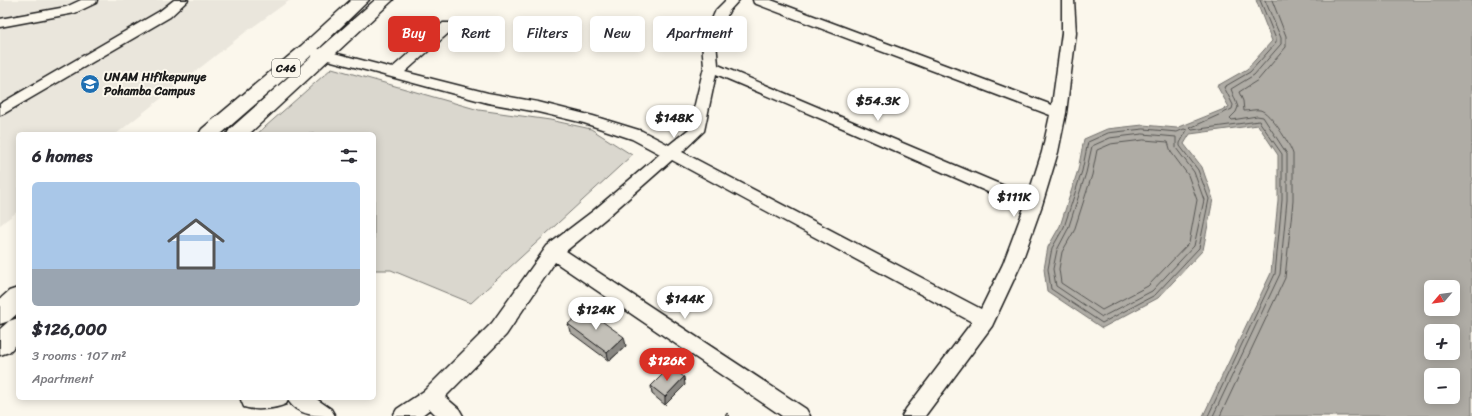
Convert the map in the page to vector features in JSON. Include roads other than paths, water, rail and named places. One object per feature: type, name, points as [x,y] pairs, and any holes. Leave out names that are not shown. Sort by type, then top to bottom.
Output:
[{"type":"main road","name":"C46","points":[[211,132],[307,50],[361,0]]},
{"type":"main road","name":"C46","points":[[239,132],[385,0]]},
{"type":"main road","points":[[0,314],[16,300]]},
{"type":"main road","points":[[0,344],[16,330]]},
{"type":"street","points":[[0,24],[70,10],[91,0]]},
{"type":"street","points":[[0,110],[164,14],[182,0]]},
{"type":"street","points":[[404,416],[431,397],[499,329],[553,252],[599,215],[696,131],[711,67],[709,42],[723,10],[733,0]]},
{"type":"street","points":[[759,0],[1058,113]]},
{"type":"street","points":[[913,416],[985,320],[1012,264],[1034,205],[1050,152],[1058,113],[1069,33],[1068,0]]},
{"type":"street","points":[[395,73],[448,26]]},
{"type":"street","points":[[307,50],[488,98],[538,107],[588,119],[637,135],[985,320]]},
{"type":"street","points":[[711,67],[850,125],[1034,205]]},
{"type":"street","points":[[553,252],[799,416]]},
{"type":"street","points":[[431,397],[452,416]]},
{"type":"street","points":[[301,400],[324,416]]},
{"type":"water","points":[[1256,0],[1472,0],[1472,416],[1203,416],[1271,273],[1278,200],[1278,155],[1258,125],[1190,134],[1184,144],[1202,167],[1213,199],[1203,250],[1158,298],[1102,328],[1047,291],[1044,269],[1048,247],[1060,226],[1078,170],[1084,139],[1107,129],[1143,125],[1177,128],[1229,107],[1217,86],[1247,69],[1272,41]]},
{"type":"place","name":"UNAM Hifikepunye Pohamba Campus","points":[[90,84]]}]
